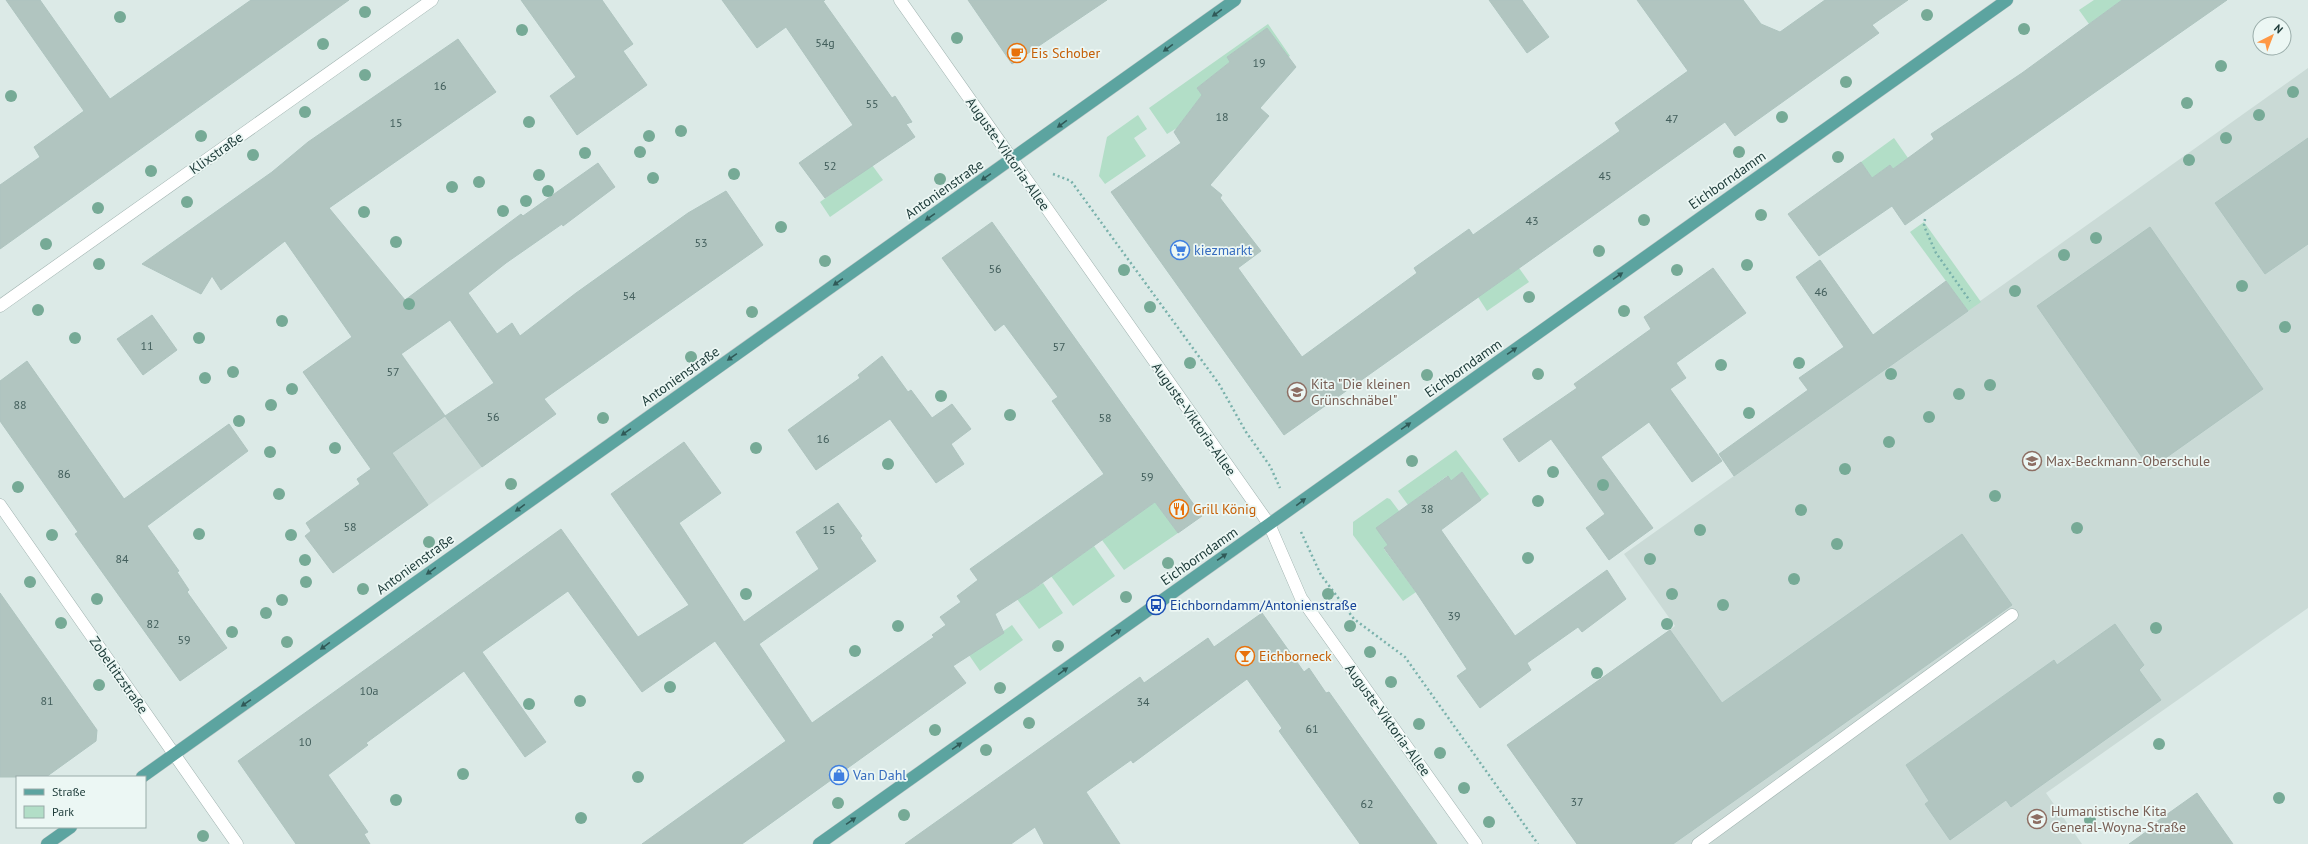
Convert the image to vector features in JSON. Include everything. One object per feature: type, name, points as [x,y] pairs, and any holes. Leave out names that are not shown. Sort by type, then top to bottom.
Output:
[{"type":"main road","name":"Antonienstraße","points":[[143,776],[1235,0]]},
{"type":"main road","name":"Eichborndamm","points":[[820,844],[2008,0]]},
{"type":"main road","points":[[47,844],[70,828]]},
{"type":"street","name":"Klixstraße","points":[[0,306],[432,0]]},
{"type":"street","name":"Auguste-Viktoria-Allee","points":[[900,0],[1011,160],[1269,524],[1300,598],[1476,844]]},
{"type":"street","name":"Zobeltitzstraße","points":[[0,505],[237,844]]},
{"type":"street","points":[[1698,844],[2012,615]]},
{"type":"path","points":[[1926,219],[1924,226],[1936,253],[1970,300]]},
{"type":"shaded area","name":"Max-Beckmann-Oberschule","points":[[2308,68],[2308,608],[2046,793],[2082,844],[1577,844],[1507,745],[1675,626],[1624,554]]},
{"type":"shaded area","points":[[377,319],[482,467],[408,520],[303,372]]},
{"type":"green space","points":[[2094,0],[2122,0],[2089,24],[2079,10]]},
{"type":"green space","points":[[1268,24],[1290,56],[1288,57],[1267,28],[1227,57],[1230,62],[1197,88],[1202,95],[1177,128],[1167,134],[1149,108]]},
{"type":"green space","points":[[1138,115],[1147,129],[1134,138],[1146,156],[1105,184],[1099,176],[1107,137]]},
{"type":"green space","points":[[1894,138],[1908,158],[1893,169],[1890,165],[1872,178],[1861,162]]},
{"type":"green space","points":[[872,165],[883,180],[830,217],[820,202]]},
{"type":"green space","points":[[1924,222],[1981,302],[1968,311],[1910,232]]},
{"type":"green space","points":[[1519,268],[1529,282],[1487,311],[1478,297]]},
{"type":"green space","points":[[1456,450],[1489,494],[1481,500],[1462,472],[1451,481],[1447,476],[1408,505],[1398,491]]},
{"type":"green space","points":[[1387,498],[1390,499],[1399,511],[1388,545],[1384,549],[1416,592],[1403,601],[1353,535],[1353,522]]},
{"type":"green space","points":[[1155,502],[1178,533],[1124,570],[1102,540]]},
{"type":"green space","points":[[1094,546],[1115,576],[1073,606],[1051,576]]},
{"type":"green space","points":[[1043,583],[1063,613],[1039,629],[1017,599]]},
{"type":"green space","points":[[1012,625],[1023,640],[980,671],[969,655]]},
{"type":"building","points":[[6,0],[40,0],[110,99],[251,0],[349,0],[0,249],[0,185],[40,157],[34,147],[84,111]]},
{"type":"building","points":[[521,0],[602,0],[633,44],[623,51],[647,85],[577,135],[550,96],[576,77]]},
{"type":"building","points":[[722,0],[825,0],[823,1],[892,98],[895,96],[912,122],[906,124],[915,137],[825,198],[799,163],[853,125],[786,27],[757,48]]},
{"type":"building","points":[[968,0],[1107,0],[1012,64]]},
{"type":"building","points":[[1489,0],[1522,0],[1549,37],[1527,53]]},
{"type":"building","points":[[1637,0],[1743,0],[1761,24],[1780,32],[1825,0],[1908,0],[1872,25],[1879,33],[1735,136],[1725,122],[1284,435],[1111,192],[1181,143],[1174,132],[1202,95],[1197,88],[1230,62],[1227,57],[1267,28],[1296,67],[1260,108],[1269,116],[1210,185],[1222,195],[1220,198],[1261,251],[1238,268],[1302,357],[1417,273],[1414,268],[1469,229],[1473,235],[1620,131],[1615,123],[1688,71]]},
{"type":"building","points":[[2122,0],[2227,0],[1905,225],[1892,206],[1819,256],[1788,214],[1861,162],[1872,178],[1890,165],[1893,169],[1934,139],[1931,134],[2022,73]]},
{"type":"building","points":[[458,39],[496,92],[329,208],[405,300],[521,214],[523,216],[598,163],[615,187],[563,226],[562,224],[506,263],[468,293],[497,334],[512,323],[520,336],[576,293],[688,213],[726,191],[763,245],[544,399],[556,414],[482,467],[445,416],[392,453],[428,505],[333,573],[305,536],[311,531],[306,523],[360,484],[357,479],[371,469],[303,372],[352,337],[285,241],[221,290],[212,276],[201,294],[142,264],[272,172],[308,142]],"holes":[[[450,320],[494,383],[445,416],[401,354]]]},
{"type":"building","points":[[2308,138],[2308,244],[2265,274],[2215,203]]},
{"type":"building","points":[[992,222],[1202,516],[1178,533],[1155,502],[1035,588],[995,614],[1004,633],[953,666],[966,683],[742,844],[642,844],[786,741],[715,641],[642,692],[568,591],[482,652],[546,742],[525,757],[464,671],[366,743],[368,745],[328,775],[368,832],[364,834],[370,844],[296,844],[238,761],[561,529],[638,637],[689,605],[611,494],[684,442],[721,493],[679,523],[744,622],[819,569],[796,532],[838,503],[862,536],[860,538],[876,561],[759,644],[812,723],[934,637],[932,635],[946,625],[940,617],[961,602],[957,596],[978,580],[970,569],[1104,474],[1052,401],[1058,397],[1004,324],[995,331],[942,258]]},
{"type":"building","points":[[2150,227],[2263,389],[2150,469],[2037,306]]},
{"type":"building","points":[[1820,260],[1873,335],[1946,281],[1968,311],[1734,476],[1719,454],[1808,390],[1799,378],[1844,347],[1796,277]]},
{"type":"building","points":[[1713,268],[1746,313],[1676,363],[1686,378],[1670,389],[1722,461],[1692,482],[1649,422],[1601,457],[1653,528],[1609,560],[1586,528],[1605,514],[1551,439],[1519,462],[1503,439],[1577,388],[1574,384],[1651,329],[1644,317]]},
{"type":"building","points":[[152,315],[177,350],[143,375],[117,339]]},
{"type":"building","points":[[882,356],[908,392],[911,390],[932,418],[952,404],[971,429],[951,444],[964,464],[936,483],[890,419],[816,470],[788,430],[860,378],[858,375]]},
{"type":"building","points":[[27,361],[124,499],[229,424],[248,451],[147,526],[179,571],[177,572],[189,590],[187,592],[227,648],[180,681],[75,534],[78,532],[0,421],[0,381]]},
{"type":"building","points":[[1462,472],[1481,500],[1441,530],[1515,636],[1607,570],[1626,599],[1582,632],[1578,627],[1527,663],[1531,670],[1480,708],[1457,676],[1467,669],[1416,592],[1384,548],[1388,545],[1376,528],[1448,476],[1451,481]]},
{"type":"building","points":[[1962,534],[2012,605],[1673,844],[1577,844],[1507,745],[1670,630],[1722,703]]},
{"type":"building","points":[[0,593],[97,730],[96,741],[47,776],[0,777]]},
{"type":"building","points":[[1262,613],[1304,672],[1309,668],[1326,693],[1329,692],[1437,844],[1360,844],[1279,731],[1282,728],[1247,679],[1133,763],[1131,760],[1086,792],[1120,844],[1044,844],[1035,827],[1011,844],[905,844],[1140,677],[1144,683],[1208,638],[1214,647]]},
{"type":"building","points":[[2115,624],[2144,665],[2139,670],[2161,700],[2011,807],[2006,800],[1950,840],[1925,804],[1929,801],[1906,765],[2054,660],[2057,665]]},
{"type":"building","points":[[2197,793],[2233,844],[2129,844],[2153,827],[2152,825]]},
{"type":"place","name":"Eis Schober","points":[[1017,53]]},
{"type":"place","name":"kiezmarkt","points":[[1180,250]]},
{"type":"place","name":"Kita \"Die kleinen Grünschnäbel\"","points":[[1297,392]]},
{"type":"place","name":"Max-Beckmann-Oberschule","points":[[2032,461]]},
{"type":"place","name":"Grill König","points":[[1179,509]]},
{"type":"place","name":"Eichborndamm/Antonienstraße","points":[[1156,605]]},
{"type":"place","name":"Eichborneck","points":[[1245,656]]},
{"type":"place","name":"Van Dahl","points":[[839,775]]},
{"type":"place","name":"Humanistische Kita General-Woyna-Straße","points":[[2037,819]]}]
